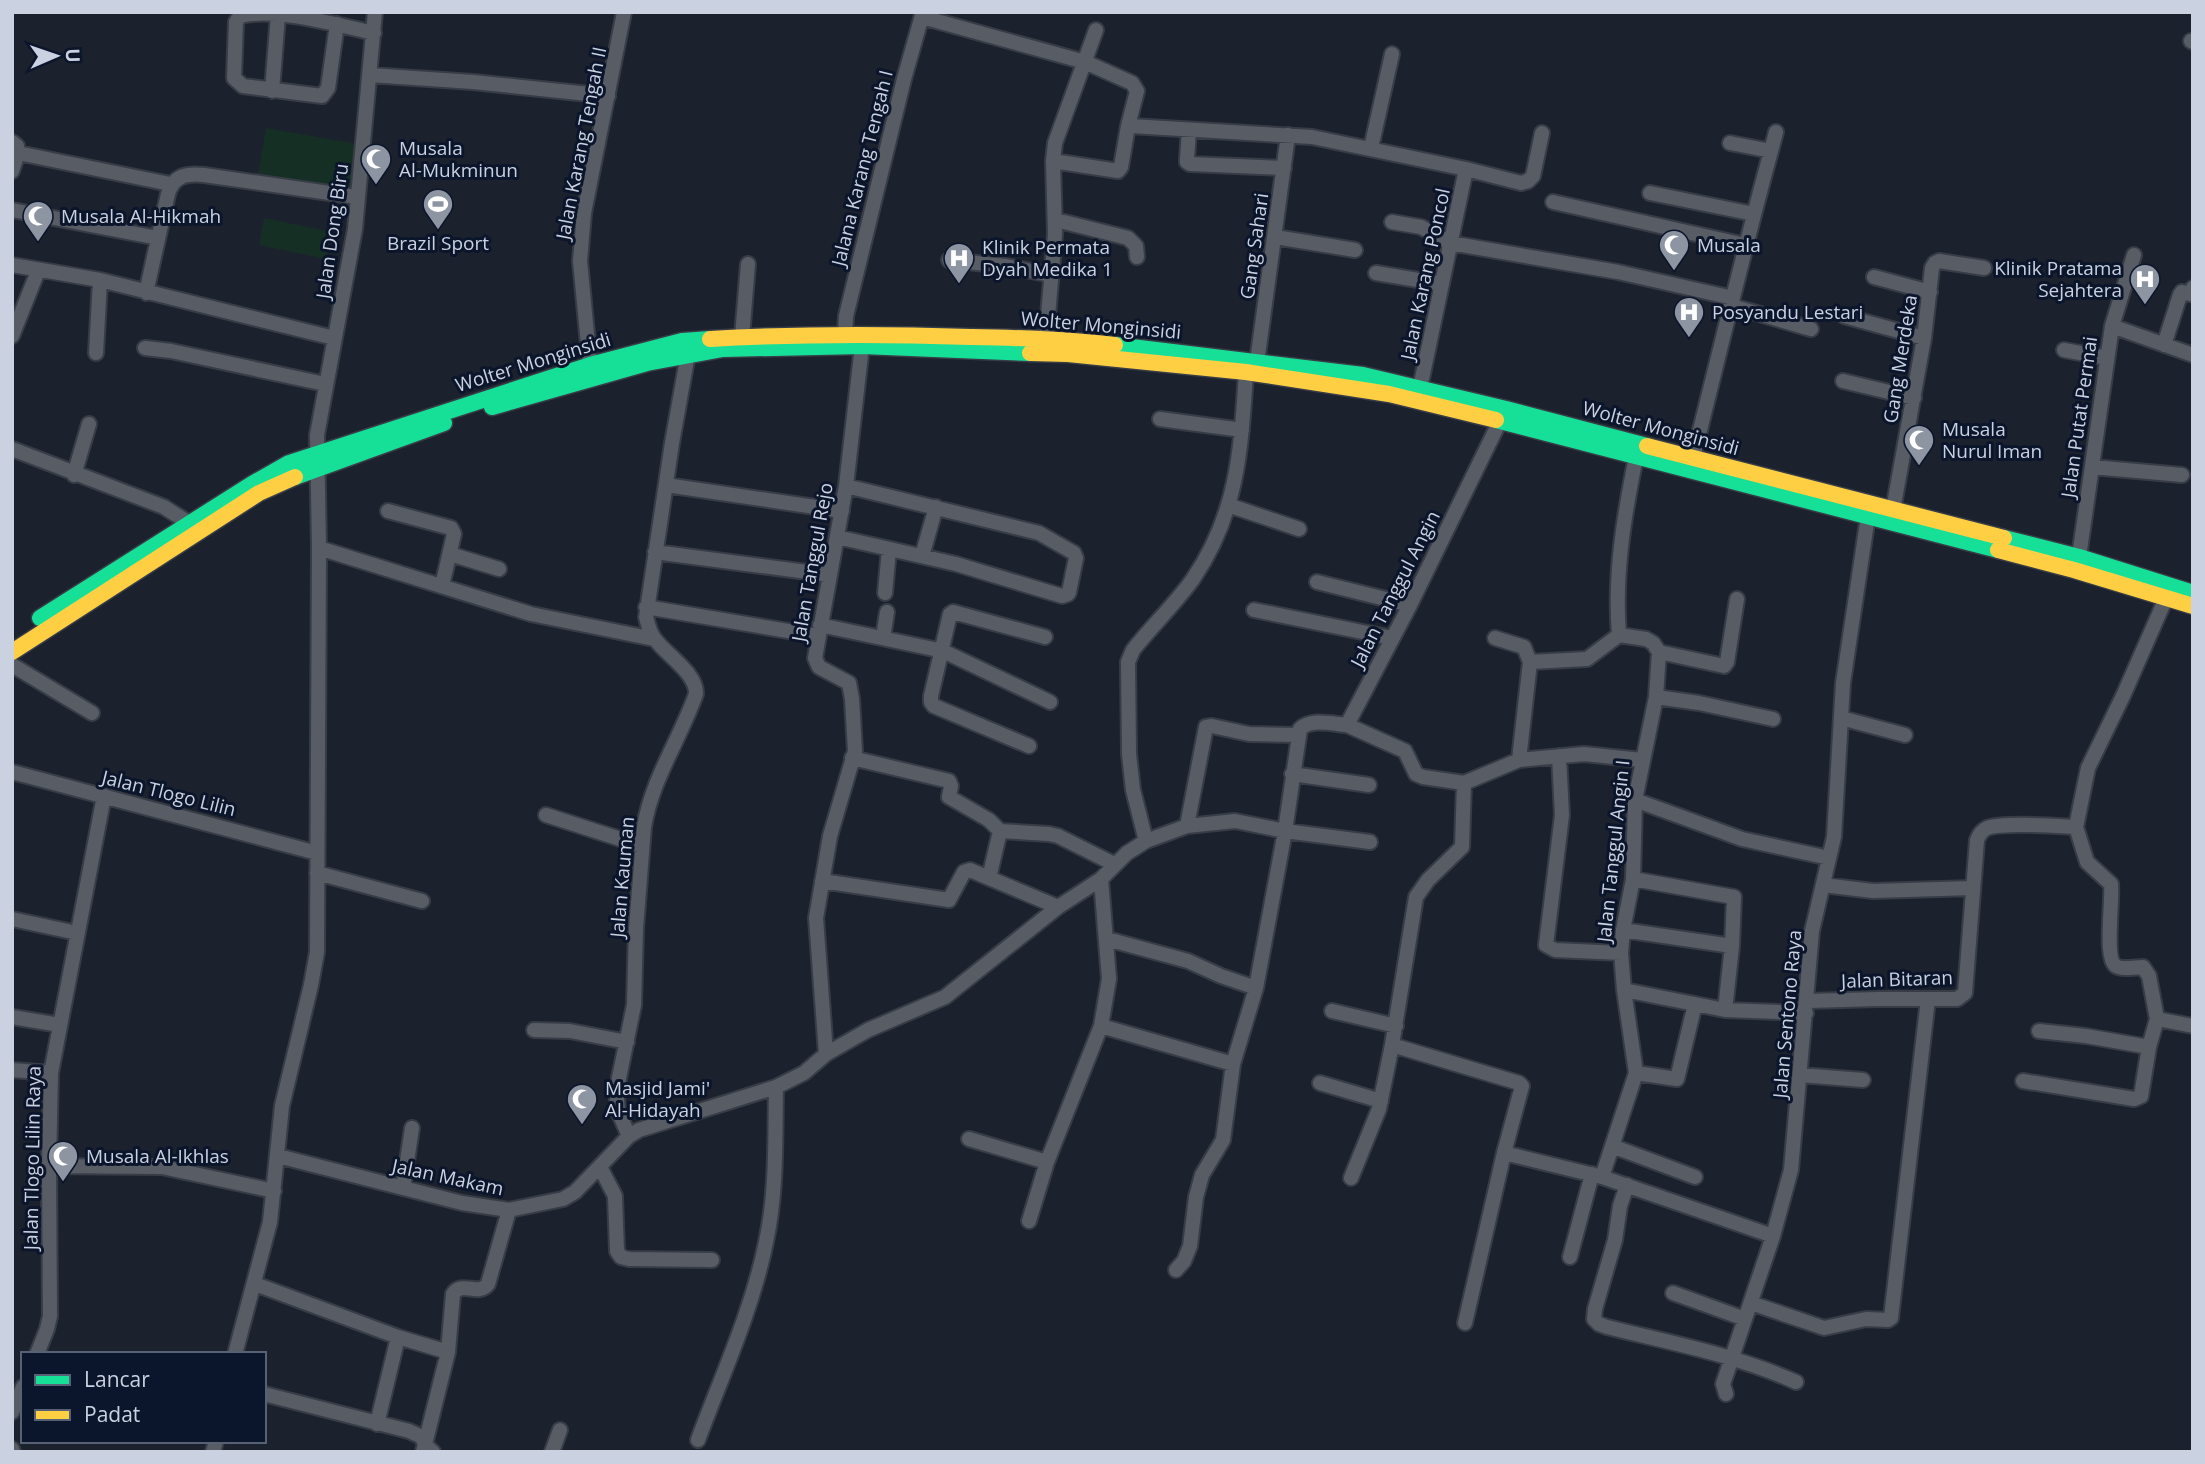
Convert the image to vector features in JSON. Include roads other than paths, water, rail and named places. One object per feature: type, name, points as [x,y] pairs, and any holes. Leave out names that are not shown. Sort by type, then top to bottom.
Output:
[{"type":"main road","name":"Wolter Monginsidi","points":[[42,624],[317,461],[590,365],[682,341],[845,334],[1046,339],[1108,344],[1252,367],[1390,394],[1868,516],[1903,516],[2079,556],[2193,593]]},
{"type":"main road","name":"Wolter Monginsidi","points":[[42,624],[189,523],[289,463],[317,461],[471,413],[688,354],[723,349],[862,346],[1068,354],[1363,375],[1693,457],[1903,516],[2193,606]]},
{"type":"main road","points":[[12,636],[42,624]]},
{"type":"main road","points":[[12,652],[42,624]]},
{"type":"street","name":"Jalan Dong Biru","points":[[237,1352],[270,1222],[282,1106],[317,952],[317,435],[355,229],[375,12]]},
{"type":"street","name":"Jalan Karang Tengah II","points":[[590,365],[580,261],[584,214],[624,12]]},
{"type":"street","points":[[337,24],[325,95],[318,97],[243,86],[234,78],[236,22],[243,15],[278,15],[337,24],[374,33]]},
{"type":"street","points":[[272,91],[278,15]]},
{"type":"street","points":[[923,15],[1085,62],[1134,85],[1137,92],[1118,171],[1053,161]]},
{"type":"street","name":"Jalana Karang Tengah I","points":[[845,334],[852,289],[904,79],[923,15]]},
{"type":"street","points":[[1046,339],[1056,220],[1053,161],[1058,132],[1096,30]]},
{"type":"street","points":[[1371,148],[1392,54]]},
{"type":"street","points":[[370,75],[608,96]]},
{"type":"street","points":[[1128,126],[1312,137],[1521,183],[1533,176],[1542,133]]},
{"type":"street","points":[[1189,130],[1187,162],[1190,164],[1284,168]]},
{"type":"street","points":[[1693,457],[1776,132]]},
{"type":"street","name":"Gang Sahari","points":[[1146,841],[1133,790],[1129,754],[1128,662],[1133,650],[1192,580],[1212,547],[1228,506],[1237,471],[1289,135]]},
{"type":"street","points":[[1730,143],[1770,151]]},
{"type":"street","points":[[12,171],[15,148],[170,184]]},
{"type":"street","name":"Jalan Karang Poncol","points":[[1420,388],[1466,169]]},
{"type":"street","points":[[146,293],[170,184],[177,178],[194,174],[357,197]]},
{"type":"street","points":[[1650,193],[1754,214]]},
{"type":"street","points":[[1553,202],[1745,245]]},
{"type":"street","points":[[12,210],[158,238]]},
{"type":"street","points":[[1056,220],[1128,238],[1136,247],[1138,257]]},
{"type":"street","points":[[1392,222],[1421,227],[1450,243],[1618,271],[1732,302],[1811,329]]},
{"type":"street","points":[[1275,237],[1354,250]]},
{"type":"street","points":[[2112,326],[2134,255]]},
{"type":"street","points":[[949,260],[1005,266],[1052,275]]},
{"type":"street","name":"Gang Merdeka","points":[[1903,516],[1914,398],[1933,268],[1939,261],[1984,268]]},
{"type":"street","points":[[742,337],[748,264]]},
{"type":"street","points":[[12,265],[100,280],[334,338]]},
{"type":"street","points":[[12,336],[38,271]]},
{"type":"street","points":[[1376,273],[1442,284]]},
{"type":"street","points":[[1874,277],[1930,292]]},
{"type":"street","points":[[96,354],[100,280]]},
{"type":"street","points":[[2164,345],[2180,295],[2182,292],[2190,294],[2193,288]]},
{"type":"street","points":[[1844,316],[1924,338]]},
{"type":"street","name":"Jalan Putat Permai","points":[[2079,556],[2112,326],[2193,355]]},
{"type":"street","name":"Jalan Tanggul Rejo","points":[[826,1054],[816,918],[830,836],[856,746],[849,683],[817,665],[815,658],[846,486],[862,346]]},
{"type":"street","points":[[145,348],[171,351],[325,384]]},
{"type":"street","points":[[2064,350],[2107,358]]},
{"type":"street","points":[[654,639],[648,625],[646,607],[688,354]]},
{"type":"street","points":[[1843,382],[1914,398]]},
{"type":"street","points":[[1160,418],[1242,430]]},
{"type":"street","name":"Jalan Tanggul Angin","points":[[1347,725],[1410,605],[1500,421]]},
{"type":"street","points":[[74,474],[89,424]]},
{"type":"street","points":[[12,449],[164,507],[189,523]]},
{"type":"street","points":[[1619,635],[1619,556],[1636,457]]},
{"type":"street","points":[[2092,467],[2182,475]]},
{"type":"street","points":[[666,485],[842,511]]},
{"type":"street","points":[[837,537],[956,564],[1062,596],[1069,592],[1076,558],[1071,551],[1039,533],[846,486]]},
{"type":"street","points":[[1228,506],[1300,529]]},
{"type":"street","points":[[922,556],[936,507]]},
{"type":"street","points":[[388,511],[451,528],[454,534],[442,586]]},
{"type":"street","name":"Jalan Sentono Raya","points":[[1726,1394],[1723,1384],[1773,1236],[1791,1170],[1812,931],[1834,836],[1845,671],[1868,516]]},
{"type":"street","points":[[319,548],[531,614],[654,639]]},
{"type":"street","points":[[885,593],[888,549]]},
{"type":"street","points":[[655,552],[830,575]]},
{"type":"street","points":[[450,554],[499,569]]},
{"type":"street","points":[[1317,582],[1410,605]]},
{"type":"street","points":[[1530,662],[1587,659],[1619,635],[1646,639],[1653,643],[1659,652],[1724,666],[1727,662],[1737,598]]},
{"type":"street","points":[[2022,1082],[2134,1099],[2141,1096],[2157,1018],[2147,970],[2143,967],[2117,968],[2110,958],[2108,922],[2111,884],[2087,862],[2076,827],[2088,768],[2166,598]]},
{"type":"street","points":[[646,607],[883,638],[943,651],[1050,702]]},
{"type":"street","points":[[1254,610],[1392,638]]},
{"type":"street","points":[[1029,746],[934,706],[931,696],[950,614],[955,611],[1045,637]]},
{"type":"street","points":[[883,638],[887,612]]},
{"type":"street","points":[[1495,638],[1524,647],[1530,662],[1519,760]]},
{"type":"street","name":"Jalan Kauman","points":[[629,1136],[618,1111],[617,1100],[634,1005],[636,928],[646,814],[653,791],[697,688],[692,678],[654,639]]},
{"type":"street","name":"Jalan Tanggul Angin I","points":[[1636,1073],[1621,953],[1633,879],[1634,800],[1656,697],[1659,652]]},
{"type":"street","points":[[12,665],[92,713]]},
{"type":"street","points":[[1656,697],[1773,719]]},
{"type":"street","points":[[1841,718],[1905,735]]},
{"type":"street","points":[[1175,1270],[1184,1261],[1190,1246],[1196,1197],[1202,1175],[1223,1140],[1233,1064],[1256,988],[1298,735],[1304,724],[1347,725],[1405,751],[1416,774],[1464,783],[1519,760],[1584,754],[1642,760]]},
{"type":"street","points":[[1187,826],[1206,727],[1249,734],[1298,735]]},
{"type":"street","points":[[1559,756],[1562,814],[1546,945],[1555,950],[1621,953]]},
{"type":"street","points":[[852,758],[949,782],[949,797],[989,820],[1000,831],[1053,835],[1114,864]]},
{"type":"street","name":"Jalan Tlogo Lilin","points":[[12,772],[317,853]]},
{"type":"street","points":[[1292,774],[1369,785]]},
{"type":"street","points":[[1351,1178],[1381,1101],[1396,1026],[1416,897],[1428,880],[1462,847],[1464,783]]},
{"type":"street","name":"Jalan Tlogo Lilin Raya","points":[[38,1352],[50,1316],[48,1166],[51,1073],[104,796]]},
{"type":"street","points":[[1634,800],[1742,839],[1829,858]]},
{"type":"street","points":[[546,815],[642,846]]},
{"type":"street","points":[[629,1136],[639,1130],[776,1087],[804,1073],[826,1054],[868,1030],[945,996],[1058,907],[1101,879],[1114,864],[1146,841],[1187,826],[1235,821],[1284,831],[1370,842]]},
{"type":"street","name":"Jalan Bitaran","points":[[1624,990],[1725,1010],[1957,999],[1965,993],[1979,833],[1985,829],[2022,825],[2076,827]]},
{"type":"street","points":[[989,878],[1000,831]]},
{"type":"street","points":[[822,881],[947,900],[966,870],[1058,907]]},
{"type":"street","points":[[317,873],[422,901]]},
{"type":"street","points":[[1029,1221],[1047,1162],[1101,1026],[1108,989],[1107,939],[1101,879]]},
{"type":"street","points":[[1633,879],[1734,897],[1725,1010]]},
{"type":"street","points":[[1823,885],[1873,891],[1973,888]]},
{"type":"street","points":[[12,919],[77,933]]},
{"type":"street","points":[[1623,930],[1732,946]]},
{"type":"street","points":[[1107,939],[1188,961],[1256,988]]},
{"type":"street","points":[[1751,1303],[1825,1328],[1866,1319],[1891,1318],[1928,999]]},
{"type":"street","points":[[1570,1257],[1597,1175],[1612,1146],[1636,1073],[1677,1079],[1695,1004]]},
{"type":"street","points":[[1332,1011],[1396,1026]]},
{"type":"street","points":[[12,1017],[60,1025]]},
{"type":"street","points":[[2157,1018],[2193,1026]]},
{"type":"street","points":[[1101,1026],[1233,1064]]},
{"type":"street","points":[[534,1030],[570,1031],[626,1042]]},
{"type":"street","points":[[2039,1031],[2149,1047]]},
{"type":"street","points":[[1392,1045],[1522,1086],[1465,1323]]},
{"type":"street","points":[[12,1070],[51,1073]]},
{"type":"street","points":[[1800,1075],[1863,1080]]},
{"type":"street","points":[[1320,1083],[1381,1101]]},
{"type":"street","points":[[698,1440],[751,1304],[766,1242],[773,1198],[776,1087]]},
{"type":"street","points":[[403,1188],[412,1128]]},
{"type":"street","name":"Jalan Makam","points":[[278,1156],[462,1203],[509,1210],[563,1199],[575,1192],[629,1136]]},
{"type":"street","points":[[969,1139],[1047,1162]]},
{"type":"street","points":[[1612,1146],[1695,1177]]},
{"type":"street","points":[[1504,1153],[1597,1175],[1773,1236]]},
{"type":"street","points":[[48,1166],[162,1167],[274,1191]]},
{"type":"street","points":[[600,1167],[615,1196],[617,1251],[621,1257],[712,1260]]},
{"type":"street","points":[[1627,1185],[1594,1319],[1607,1327],[1731,1357],[1797,1382]]},
{"type":"street","points":[[427,1450],[448,1352],[453,1294],[461,1287],[479,1290],[488,1284],[509,1210]]},
{"type":"street","points":[[255,1284],[398,1337],[448,1352]]},
{"type":"street","points":[[1673,1293],[1745,1319]]},
{"type":"street","points":[[377,1424],[398,1337]]},
{"type":"street","points":[[12,1412],[21,1392]]},
{"type":"street","points":[[266,1395],[418,1434],[427,1450]]},
{"type":"street","points":[[552,1452],[560,1430]]},
{"type":"place","name":"Musala Al-Mukminun","points":[[376,186]]},
{"type":"place","name":"Brazil Sport","points":[[438,231]]},
{"type":"place","name":"Musala Al-Hikmah","points":[[38,243]]},
{"type":"place","name":"Musala","points":[[1674,272]]},
{"type":"place","name":"Klinik Permata Dyah Medika 1","points":[[959,285]]},
{"type":"place","name":"Klinik Pratama Sejahtera","points":[[2145,306]]},
{"type":"place","name":"Posyandu Lestari","points":[[1689,339]]},
{"type":"place","name":"Musala Nurul Iman","points":[[1919,467]]},
{"type":"place","name":"Masjid Jami' Al-Hidayah","points":[[582,1126]]},
{"type":"place","name":"Musala Al-Ikhlas","points":[[63,1183]]}]
